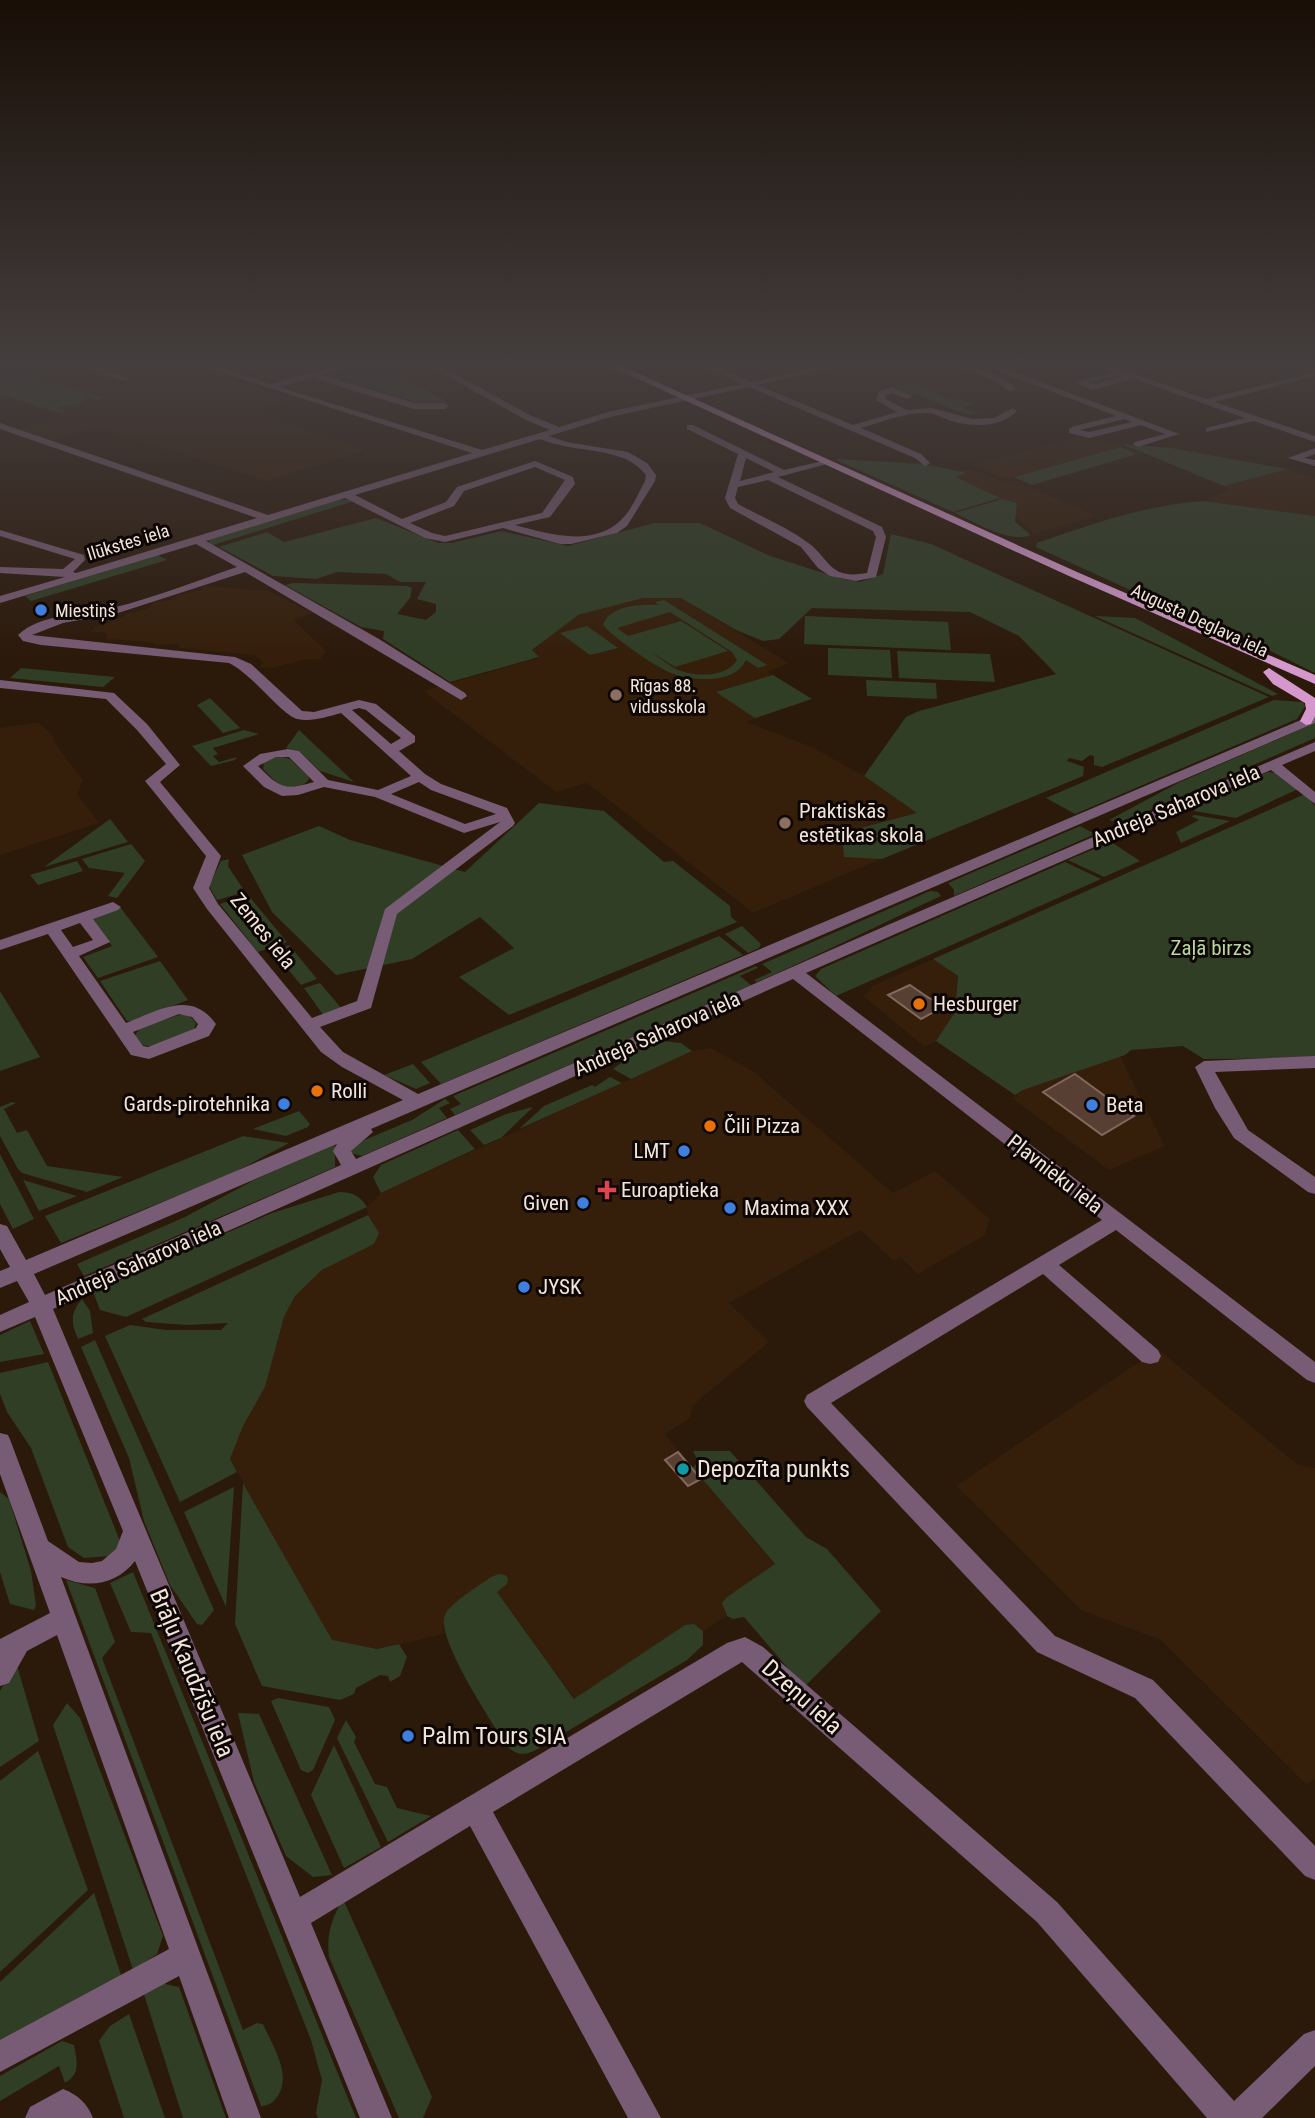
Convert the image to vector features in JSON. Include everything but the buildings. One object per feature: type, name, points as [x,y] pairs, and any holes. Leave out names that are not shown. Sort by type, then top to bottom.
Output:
[{"type":"main road","name":"Augusta Deglava iela","points":[[830,465],[1315,680]]},
{"type":"main road","name":"Augusta Deglava iela","points":[[1073,574],[1144,613],[1315,692]]},
{"type":"main road","points":[[1269,672],[1277,681],[1311,701],[1310,720]]},
{"type":"street","points":[[112,465],[265,518]]},
{"type":"street","name":"Ilūkstes iela","points":[[0,600],[70,574],[441,465]]},
{"type":"street","points":[[403,522],[450,504],[460,489],[533,465]]},
{"type":"street","points":[[345,494],[429,536],[445,540],[546,516],[570,484],[570,479],[538,465]]},
{"type":"street","points":[[506,526],[560,541],[612,531],[623,524],[631,514],[650,481],[648,468],[642,465]]},
{"type":"street","points":[[740,465],[730,498],[734,506],[804,545],[822,566],[840,576],[856,578],[872,575],[881,537],[878,529],[768,476]]},
{"type":"street","points":[[767,465],[781,472]]},
{"type":"street","points":[[735,485],[812,465]]},
{"type":"street","points":[[0,533],[80,557],[70,574],[0,570]]},
{"type":"street","points":[[196,539],[461,696]]},
{"type":"street","points":[[245,568],[114,611],[61,621],[24,635],[41,641],[231,660],[247,667],[298,715],[314,716],[359,704],[371,707],[410,739],[390,750]]},
{"type":"street","name":"Zemes iela","points":[[0,684],[110,696],[145,730],[173,765],[152,781],[214,856],[201,888],[212,906],[336,1056],[396,1087],[417,1102]]},
{"type":"street","points":[[310,1025],[365,1004],[390,912],[508,823],[502,811],[436,788],[420,778],[343,708]]},
{"type":"street","name":"Andreja Saharova iela","points":[[0,1280],[1310,720]]},
{"type":"street","name":"Andreja Saharova iela","points":[[0,1324],[896,927],[1315,746]]},
{"type":"street","points":[[323,783],[289,752],[258,759],[250,766],[275,791],[288,794],[323,783],[379,794],[464,829],[505,816]]},
{"type":"street","points":[[1272,765],[1285,772],[1315,800]]},
{"type":"street","points":[[379,794],[420,778]]},
{"type":"street","points":[[1139,822],[1118,827],[1107,824],[1103,819],[1163,783]]},
{"type":"street","points":[[896,927],[905,916],[945,898],[948,894],[944,889],[934,886],[905,894]]},
{"type":"street","points":[[0,945],[113,907]]},
{"type":"street","points":[[70,954],[102,943],[84,917]]},
{"type":"street","points":[[52,928],[123,1030]]},
{"type":"street","name":"Pļavnieku iela","points":[[796,973],[1315,1374]]},
{"type":"street","points":[[1315,1062],[1204,1067],[1224,1108],[1241,1134],[1315,1187]]},
{"type":"street","points":[[352,1168],[342,1151],[346,1144],[390,1114]]},
{"type":"street","points":[[1116,1221],[815,1401],[1046,1644],[1068,1658],[1122,1675],[1144,1689],[1315,1866]]},
{"type":"street","name":"Brāļu Kaudzīšu iela","points":[[0,1231],[41,1306],[376,2118]]},
{"type":"street","points":[[1044,1264],[1150,1356]]},
{"type":"street","points":[[0,1442],[245,2118]]},
{"type":"street","points":[[39,1548],[79,1573],[100,1572],[118,1563],[126,1555],[134,1542],[134,1531]]},
{"type":"street","points":[[0,1674],[9,1648],[63,1619]]},
{"type":"street","name":"Dzeņu iela","points":[[293,1917],[736,1651],[745,1649],[1047,1912],[1228,2118]]},
{"type":"street","points":[[475,1807],[645,2118]]},
{"type":"street","points":[[0,2057],[186,1956]]},
{"type":"street","points":[[1239,2118],[1315,2045]]},
{"type":"street","points":[[41,2118],[63,2105],[77,2118]]},
{"type":"shaded area","points":[[216,465],[319,465],[267,481]]},
{"type":"shaded area","points":[[973,465],[1055,465],[1005,479]]},
{"type":"shaded area","points":[[1288,469],[1315,479],[1315,516],[1204,501],[1230,489],[1224,486]]},
{"type":"shaded area","points":[[933,470],[975,471],[1016,486],[1024,485],[1096,516],[1034,534],[1003,503]]},
{"type":"shaded area","points":[[204,586],[269,591],[314,613],[294,620],[326,651],[321,659],[308,659],[272,668],[260,667],[263,662],[255,655],[180,648],[177,644],[156,645],[151,642],[106,639],[107,634],[103,632],[91,632],[95,627],[123,617],[126,613],[149,608],[152,603],[175,599],[177,595],[202,590]]},
{"type":"shaded area","points":[[643,598],[681,598],[789,663],[768,672],[812,699],[746,722],[812,747],[864,776],[945,832],[753,913],[587,783],[556,792],[423,691],[538,658],[532,651],[561,625],[578,615]]},
{"type":"shaded area","points":[[38,722],[51,734],[83,780],[77,794],[99,823],[0,855],[0,728]]},
{"type":"shaded area","points":[[933,959],[958,976],[955,1012],[936,1041],[925,1047],[863,996],[872,989],[870,987]]},
{"type":"shaded area","points":[[711,1048],[754,1072],[893,1193],[935,1171],[990,1219],[985,1235],[918,1274],[900,1257],[894,1261],[860,1230],[729,1303],[769,1342],[693,1405],[690,1418],[665,1434],[775,1565],[727,1597],[724,1612],[727,1616],[703,1631],[699,1627],[685,1625],[575,1699],[497,1592],[442,1626],[444,1634],[377,1649],[332,1641],[230,1459],[243,1426],[265,1387],[284,1317],[295,1296],[322,1270],[374,1244],[374,1223],[368,1215],[367,1207],[381,1193],[692,1051]]},
{"type":"shaded area","points":[[1120,1056],[1165,1146],[1109,1170],[1012,1098],[1023,1090]]},
{"type":"shaded area","points":[[1158,1349],[1298,1465],[1315,1468],[1315,1779],[1307,1785],[1161,1640],[1081,1610],[956,1486]]},
{"type":"green space","points":[[847,465],[929,465],[967,473],[955,477],[1000,498],[953,512]]},
{"type":"green space","points":[[1057,465],[1100,465],[1032,485],[1014,477]]},
{"type":"green space","points":[[1173,465],[1265,465],[1288,469],[1224,486]]},
{"type":"green space","points":[[338,499],[354,501],[213,545],[209,543],[209,540]]},
{"type":"green space","points":[[1002,499],[1017,503],[1015,522],[1031,535],[1013,537],[955,513]]},
{"type":"green space","points":[[1204,501],[1315,516],[1315,673],[1242,637],[1196,620],[1036,547],[1037,543],[1119,516]]},
{"type":"green space","points":[[376,518],[438,543],[452,543],[501,531],[568,546],[654,523],[700,523],[770,556],[860,582],[883,574],[891,534],[931,544],[1269,697],[1102,767],[1094,765],[1094,756],[1090,755],[1082,761],[1069,758],[1067,761],[1084,767],[1083,776],[882,859],[844,857],[842,833],[917,813],[864,776],[906,717],[919,711],[1056,674],[1019,636],[970,612],[812,608],[779,639],[763,641],[736,630],[681,598],[643,598],[578,615],[532,650],[539,657],[450,682],[383,639],[384,631],[361,627],[285,585],[407,586],[412,588],[410,598],[397,614],[426,620],[436,612],[436,604],[417,599],[426,582],[400,582],[386,574],[337,572],[316,579],[273,576],[219,547],[267,532],[284,542]]},
{"type":"green space","points":[[158,555],[167,560],[31,601],[25,596]]},
{"type":"green space","points":[[664,600],[767,665],[758,668],[746,660],[732,674],[723,677],[701,679],[680,676],[645,658],[603,625],[612,613],[627,607],[658,605],[655,602]],"holes":[[[670,612],[732,652],[737,660],[725,671],[689,673],[674,668],[649,651],[675,667],[728,651],[681,621],[628,636],[617,628]]]},
{"type":"green space","points":[[805,616],[948,622],[951,650],[804,644]]},
{"type":"green space","points":[[1095,616],[1135,618],[1278,694],[1272,696]]},
{"type":"green space","points":[[587,626],[618,648],[590,655],[560,633]]},
{"type":"green space","points":[[828,648],[890,650],[892,678],[828,675]]},
{"type":"green space","points":[[897,651],[990,654],[995,682],[899,678]]},
{"type":"green space","points":[[21,668],[115,677],[103,687],[10,678]]},
{"type":"green space","points":[[773,675],[812,699],[755,718],[716,692]]},
{"type":"green space","points":[[866,680],[936,683],[937,699],[867,696]]},
{"type":"green space","points":[[210,698],[240,728],[223,733],[197,705]]},
{"type":"green space","points":[[1274,700],[1303,702],[1305,706],[1297,719],[1075,814],[1046,798]]},
{"type":"green space","points":[[1315,723],[1315,738],[1121,823],[1109,820],[1178,783]]},
{"type":"green space","points":[[244,730],[259,734],[213,748],[218,754],[213,756],[219,762],[237,757],[235,760],[211,766],[192,746]]},
{"type":"green space","points":[[299,730],[354,782],[320,771],[299,751],[286,748]]},
{"type":"green space","points":[[279,756],[290,759],[309,779],[296,787],[281,787],[263,769],[264,762]]},
{"type":"green space","points":[[1268,772],[1277,773],[1298,789],[1236,818],[1194,811],[1206,800]]},
{"type":"green space","name":"Zaļā birzs","points":[[1305,794],[1315,806],[1315,1058],[1204,1059],[1183,1046],[1131,1050],[1125,1055],[1015,1095],[936,1041],[955,1012],[958,976],[933,959]]},
{"type":"green space","points":[[539,803],[604,811],[664,862],[673,861],[730,906],[731,917],[737,922],[509,1015],[459,977],[514,948],[480,917],[412,959],[336,975],[272,912],[242,855],[319,826],[350,840],[465,872]]},
{"type":"green space","points":[[1191,816],[1230,821],[1181,843],[1176,832],[1199,820]]},
{"type":"green space","points":[[110,819],[128,842],[44,867]]},
{"type":"green space","points":[[1080,826],[1095,834],[954,896],[954,890],[948,883]]},
{"type":"green space","points":[[1111,842],[1140,861],[1104,877],[1068,860]]},
{"type":"green space","points":[[131,844],[145,861],[117,898],[108,896],[125,873],[89,868],[82,859]]},
{"type":"green space","points":[[229,859],[228,866],[245,892],[217,900],[209,886],[221,861]]},
{"type":"green space","points":[[77,861],[83,871],[38,885],[30,875]]},
{"type":"green space","points":[[1065,862],[1101,879],[836,996],[815,976],[821,969]]},
{"type":"green space","points":[[930,891],[938,892],[941,896],[780,972],[757,982],[754,980],[772,972],[762,964]]},
{"type":"green space","points":[[248,895],[287,942],[258,952],[220,904]]},
{"type":"green space","points":[[120,907],[158,957],[98,978],[83,957],[112,946],[91,918]]},
{"type":"green space","points":[[742,926],[761,944],[759,948],[748,953],[725,934]]},
{"type":"green space","points":[[719,936],[743,955],[441,1084],[421,1062]]},
{"type":"green space","points":[[289,945],[317,979],[301,985],[273,951]]},
{"type":"green space","points":[[160,961],[188,1000],[127,1021],[100,981]]},
{"type":"green space","points":[[756,966],[758,968],[740,976],[751,985],[455,1115],[450,1109],[461,1104],[453,1096]]},
{"type":"green space","points":[[320,983],[342,1009],[324,1016],[304,988]]},
{"type":"green space","points":[[0,991],[40,1057],[0,1071]]},
{"type":"green space","points":[[182,1014],[189,1015],[196,1023],[194,1029],[153,1047],[138,1044],[133,1038],[141,1027]]},
{"type":"green space","points":[[663,1041],[681,1043],[692,1051],[631,1079],[613,1069],[637,1051]]},
{"type":"green space","points":[[413,1064],[430,1083],[416,1089],[384,1075]]},
{"type":"green space","points":[[610,1077],[622,1083],[519,1129],[544,1106],[592,1085],[595,1087]]},
{"type":"green space","points":[[445,1099],[450,1103],[439,1108],[447,1118],[362,1156],[351,1153],[350,1149],[355,1144],[412,1120]]},
{"type":"green space","points":[[16,1103],[4,1109],[17,1133],[27,1130],[47,1166],[123,1177],[87,1192],[22,1173],[0,1136],[0,1107]]},
{"type":"green space","points":[[533,1107],[501,1138],[484,1145],[470,1130],[506,1114]]},
{"type":"green space","points":[[299,1111],[310,1124],[286,1136],[253,1129]]},
{"type":"green space","points":[[458,1130],[475,1149],[381,1193],[373,1177],[381,1165]]},
{"type":"green space","points":[[243,1136],[289,1143],[233,1173],[61,1243],[45,1216]]},
{"type":"green space","points":[[335,1145],[335,1167],[84,1276],[77,1264],[185,1217],[258,1178]]},
{"type":"green space","points":[[0,1154],[34,1219],[13,1229],[0,1204]]},
{"type":"green space","points":[[23,1180],[77,1196],[39,1211]]},
{"type":"green space","points":[[339,1192],[356,1195],[367,1207],[126,1317],[100,1310],[93,1292],[272,1213]]},
{"type":"green space","points":[[368,1215],[379,1233],[374,1244],[322,1270],[295,1296],[284,1317],[265,1387],[243,1426],[230,1459],[237,1472],[180,1502],[105,1336],[130,1325],[166,1330],[221,1330],[228,1323],[187,1325],[146,1322],[142,1319]]},
{"type":"green space","points":[[82,1299],[90,1311],[93,1333],[78,1339],[73,1318]]},
{"type":"green space","points":[[30,1321],[44,1354],[0,1362],[0,1335]]},
{"type":"green space","points":[[95,1340],[214,1610],[202,1625],[197,1624],[170,1585],[144,1521],[129,1458],[81,1347]]},
{"type":"green space","points":[[48,1362],[120,1541],[119,1547],[109,1556],[84,1558],[68,1547],[31,1448],[7,1412],[0,1394],[0,1373]]},
{"type":"green space","points":[[693,1451],[730,1451],[806,1537],[827,1549],[881,1611],[804,1687],[744,1617],[733,1619],[727,1616],[722,1603],[727,1597],[775,1564],[693,1468],[698,1461]]},
{"type":"green space","points":[[243,1483],[332,1640],[377,1649],[399,1644],[407,1657],[400,1676],[390,1682],[388,1676],[380,1675],[356,1688],[354,1694],[340,1700],[262,1686],[235,1624]]},
{"type":"green space","points":[[234,1487],[226,1607],[184,1512]]},
{"type":"green space","points":[[0,1492],[9,1499],[31,1571],[36,1605],[34,1610],[10,1604],[0,1572]]},
{"type":"green space","points":[[133,1572],[356,2118],[318,2118],[316,2113],[322,2080],[311,2040],[151,1633],[131,1632],[110,1583]]},
{"type":"green space","points":[[499,1574],[508,1578],[507,1584],[497,1592],[574,1699],[685,1625],[694,1624],[703,1631],[703,1645],[687,1660],[539,1748],[528,1753],[517,1753],[506,1745],[478,1700],[456,1660],[444,1626],[445,1615],[453,1605]]},
{"type":"green space","points":[[66,1580],[95,1588],[115,1642],[102,1658],[243,2030],[257,2023],[263,2024],[279,2059],[282,2086],[276,2099],[267,2105],[261,2106]]},
{"type":"green space","points":[[16,1662],[39,1741],[0,1767],[0,1691]]},
{"type":"green space","points":[[278,1698],[329,1707],[335,1720],[313,1770],[308,1773],[301,1770],[271,1701]]},
{"type":"green space","points":[[67,1703],[80,1718],[163,1936],[157,1954],[133,1970],[53,1725]]},
{"type":"green space","points":[[238,1713],[259,1714],[332,1875],[313,1877],[286,1856],[254,1782]]},
{"type":"green space","points":[[346,1720],[375,1784],[387,1787],[397,1808],[431,1816],[388,1842],[337,1738]]},
{"type":"green space","points":[[334,1745],[381,1847],[344,1868],[311,1795]]},
{"type":"green space","points":[[38,1751],[88,1890],[0,1972],[0,1781]]},
{"type":"green space","points":[[94,1893],[122,1978],[0,2046],[0,1982]]},
{"type":"green space","points":[[343,1899],[432,2097],[423,2118],[399,2118],[329,1957],[331,1926]]},
{"type":"green space","points":[[160,1983],[179,1987],[226,2118],[183,2118],[143,1991]]},
{"type":"green space","points":[[129,2014],[165,2118],[124,2118],[99,2041],[110,2026]]},
{"type":"green space","points":[[62,2041],[74,2045],[77,2067],[74,2076],[65,2083],[59,2066],[0,2101],[0,2076]]},
{"type":"place","name":"Miestiņš","points":[[41,610]]},
{"type":"place","name":"Rīgas 88. vidusskola","points":[[616,695]]},
{"type":"place","name":"Praktiskās estētikas skola","points":[[785,823]]},
{"type":"place","name":"Hesburger","points":[[919,1004]]},
{"type":"place","name":"Rolli","points":[[317,1091]]},
{"type":"place","name":"Gards-pirotehnika","points":[[284,1104]]},
{"type":"place","name":"Beta","points":[[1092,1105]]},
{"type":"place","name":"Čili Pizza","points":[[710,1126]]},
{"type":"place","name":"LMT","points":[[684,1151]]},
{"type":"place","name":"Euroaptieka","points":[[607,1190]]},
{"type":"place","name":"Given","points":[[583,1203]]},
{"type":"place","name":"Maxima XXX","points":[[730,1208]]},
{"type":"place","name":"JYSK","points":[[524,1287]]},
{"type":"place","name":"Depozīta punkts","points":[[683,1469]]},
{"type":"place","name":"Palm Tours SIA","points":[[408,1736]]}]
